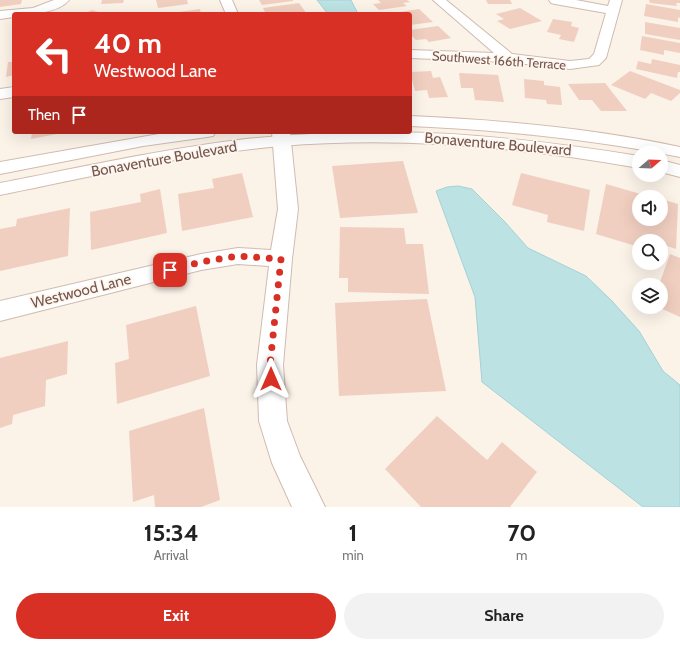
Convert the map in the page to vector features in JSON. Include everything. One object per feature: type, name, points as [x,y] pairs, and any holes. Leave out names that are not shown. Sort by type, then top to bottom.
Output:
[{"type":"street","points":[[28,12],[38,11],[55,5],[63,0]]},
{"type":"street","points":[[226,0],[231,12]]},
{"type":"street","points":[[439,0],[508,58]]},
{"type":"street","points":[[555,0],[615,5]]},
{"type":"street","name":"Southwest 166th Terrace","points":[[412,54],[508,58],[570,65],[589,63],[598,59],[615,5]]},
{"type":"street","points":[[0,15],[12,14]]},
{"type":"street","points":[[0,94],[12,92]]},
{"type":"street","name":"Bonaventure Boulevard","points":[[412,120],[522,126],[577,133],[680,152]]},
{"type":"street","name":"Bonaventure Boulevard","points":[[0,168],[143,141],[193,134]]},
{"type":"street","points":[[281,136],[288,209],[281,259],[270,365],[273,421],[287,463],[309,507]]},
{"type":"street","name":"Bonaventure Boulevard","points":[[0,189],[148,160],[238,146],[281,136],[471,139],[578,151],[632,161]]},
{"type":"street","points":[[668,168],[680,171]]},
{"type":"street","name":"Westwood Lane","points":[[0,311],[201,262],[238,256],[281,259]]},
{"type":"water","points":[[317,0],[351,0],[357,12],[326,12]]},
{"type":"water","points":[[458,186],[472,189],[505,222],[528,248],[586,276],[612,301],[639,331],[663,371],[680,385],[680,507],[643,507],[482,382],[475,297],[436,191],[447,187]]},
{"type":"building","points":[[0,0],[22,0],[21,4],[0,7]]},
{"type":"building","points":[[102,0],[124,0],[123,3],[101,4]]},
{"type":"building","points":[[156,0],[187,0],[188,4],[158,8]]},
{"type":"building","points":[[259,0],[293,0],[293,1],[262,5]]},
{"type":"building","points":[[378,0],[407,0],[410,2],[403,3],[407,6],[379,10],[373,4],[381,3]]},
{"type":"building","points":[[486,0],[510,0],[512,4],[488,4]]},
{"type":"building","points":[[649,0],[680,0],[680,3],[676,3],[677,6],[650,3]]},
{"type":"building","points":[[299,3],[306,12],[265,12],[263,8]]},
{"type":"building","points":[[646,4],[680,10],[680,18],[678,17],[678,22],[644,16]]},
{"type":"building","points":[[520,8],[542,21],[510,29],[497,21],[504,19],[496,14]]},
{"type":"building","points":[[200,9],[201,12],[179,12]]},
{"type":"building","points":[[419,9],[433,22],[412,25],[412,12],[400,12]]},
{"type":"building","points":[[92,10],[98,12],[88,12]]},
{"type":"building","points":[[553,19],[572,22],[571,26],[579,28],[574,42],[559,39],[561,35],[547,32]]},
{"type":"building","points":[[645,22],[680,28],[680,40],[645,34]]},
{"type":"building","points":[[438,26],[451,38],[429,42],[426,39],[416,40],[412,36],[412,30]]},
{"type":"building","points":[[642,36],[680,43],[680,53],[664,50],[664,55],[640,50]]},
{"type":"building","points":[[652,59],[680,65],[680,72],[678,72],[677,78],[636,69],[638,61],[651,64]]},
{"type":"building","points":[[8,62],[12,62],[12,76],[6,77]]},
{"type":"building","points":[[431,71],[433,78],[440,77],[448,97],[429,98],[427,90],[415,91],[412,72]]},
{"type":"building","points":[[630,71],[680,90],[680,93],[671,101],[651,93],[645,99],[611,85]]},
{"type":"building","points":[[459,73],[498,75],[504,102],[475,100],[473,88],[461,88]]},
{"type":"building","points":[[524,79],[544,81],[544,85],[560,87],[562,105],[547,104],[546,100],[525,98]]},
{"type":"building","points":[[605,83],[627,111],[601,111],[592,100],[579,100],[568,84]]},
{"type":"building","points":[[32,134],[57,134],[31,139]]},
{"type":"building","points":[[403,161],[418,213],[340,218],[332,166]]},
{"type":"building","points":[[242,173],[253,217],[182,231],[178,194],[214,188],[212,179]]},
{"type":"building","points":[[521,173],[590,190],[584,231],[547,222],[548,215],[512,205]]},
{"type":"building","points":[[606,184],[632,192],[632,226],[668,226],[668,201],[678,204],[676,249],[668,246],[668,234],[632,234],[632,245],[596,234]]},
{"type":"building","points":[[160,189],[167,233],[91,250],[90,212],[141,202],[140,194]]},
{"type":"building","points":[[70,208],[68,256],[0,271],[0,229],[16,226],[17,219]]},
{"type":"building","points":[[340,227],[404,228],[406,244],[423,244],[429,294],[348,292],[348,278],[339,278]]},
{"type":"building","points":[[670,254],[680,258],[680,317],[668,312],[668,278],[661,278],[664,270],[668,270],[668,260]]},
{"type":"building","points":[[427,299],[446,391],[339,396],[335,303]]},
{"type":"building","points":[[196,306],[210,376],[117,404],[115,363],[129,359],[126,325]]},
{"type":"building","points":[[68,341],[67,374],[46,380],[45,406],[13,415],[12,424],[0,428],[0,358]]},
{"type":"building","points":[[204,408],[220,500],[201,507],[155,507],[154,495],[133,502],[129,431]]},
{"type":"building","points":[[437,416],[487,460],[502,442],[537,472],[510,507],[421,507],[385,469]]},
{"type":"route","points":[[170,270],[201,262],[238,256],[281,259],[270,365],[271,379]]}]
